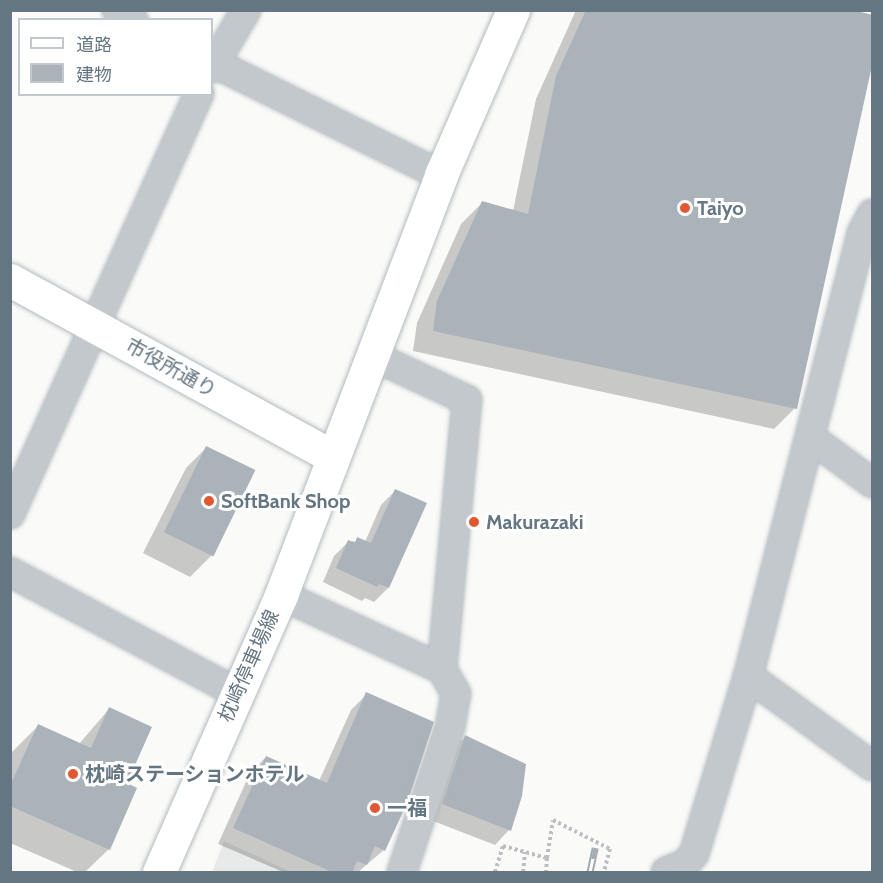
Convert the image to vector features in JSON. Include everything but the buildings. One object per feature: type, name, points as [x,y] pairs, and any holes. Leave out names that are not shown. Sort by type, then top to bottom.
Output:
[{"type":"street","points":[[117,10],[130,18]]},
{"type":"street","points":[[213,63],[246,10]]},
{"type":"street","name":"枕崎停車場線","points":[[159,873],[236,692],[280,596],[441,175],[513,10]]},
{"type":"street","points":[[213,65],[441,175]]},
{"type":"street","points":[[10,514],[93,325],[199,96]]},
{"type":"street","points":[[666,873],[685,864],[694,854],[748,676],[862,233],[873,214]]},
{"type":"street","name":"市役所通り","points":[[10,279],[332,456]]},
{"type":"street","points":[[371,355],[467,400],[442,669],[456,694],[450,727],[402,873]]},
{"type":"street","points":[[811,438],[873,483]]},
{"type":"street","points":[[10,572],[236,692]]},
{"type":"street","points":[[280,596],[442,669]]},
{"type":"street","points":[[748,676],[873,766]]},
{"type":"path","points":[[546,873],[553,820],[610,849],[604,873]]},
{"type":"path","points":[[495,873],[502,846],[547,858]]},
{"type":"path","points":[[523,873],[525,852]]},
{"type":"shaded area","points":[[224,841],[291,872],[212,872]]},
{"type":"railway","points":[[590,872],[595,848]]},
{"type":"place","name":"Taiyo","points":[[685,208]]},
{"type":"place","name":"SoftBank Shop","points":[[209,501]]},
{"type":"place","name":"Makurazaki","points":[[474,522]]},
{"type":"place","name":"枕崎ステーションホテル","points":[[73,774]]},
{"type":"place","name":"一福","points":[[375,808]]}]
